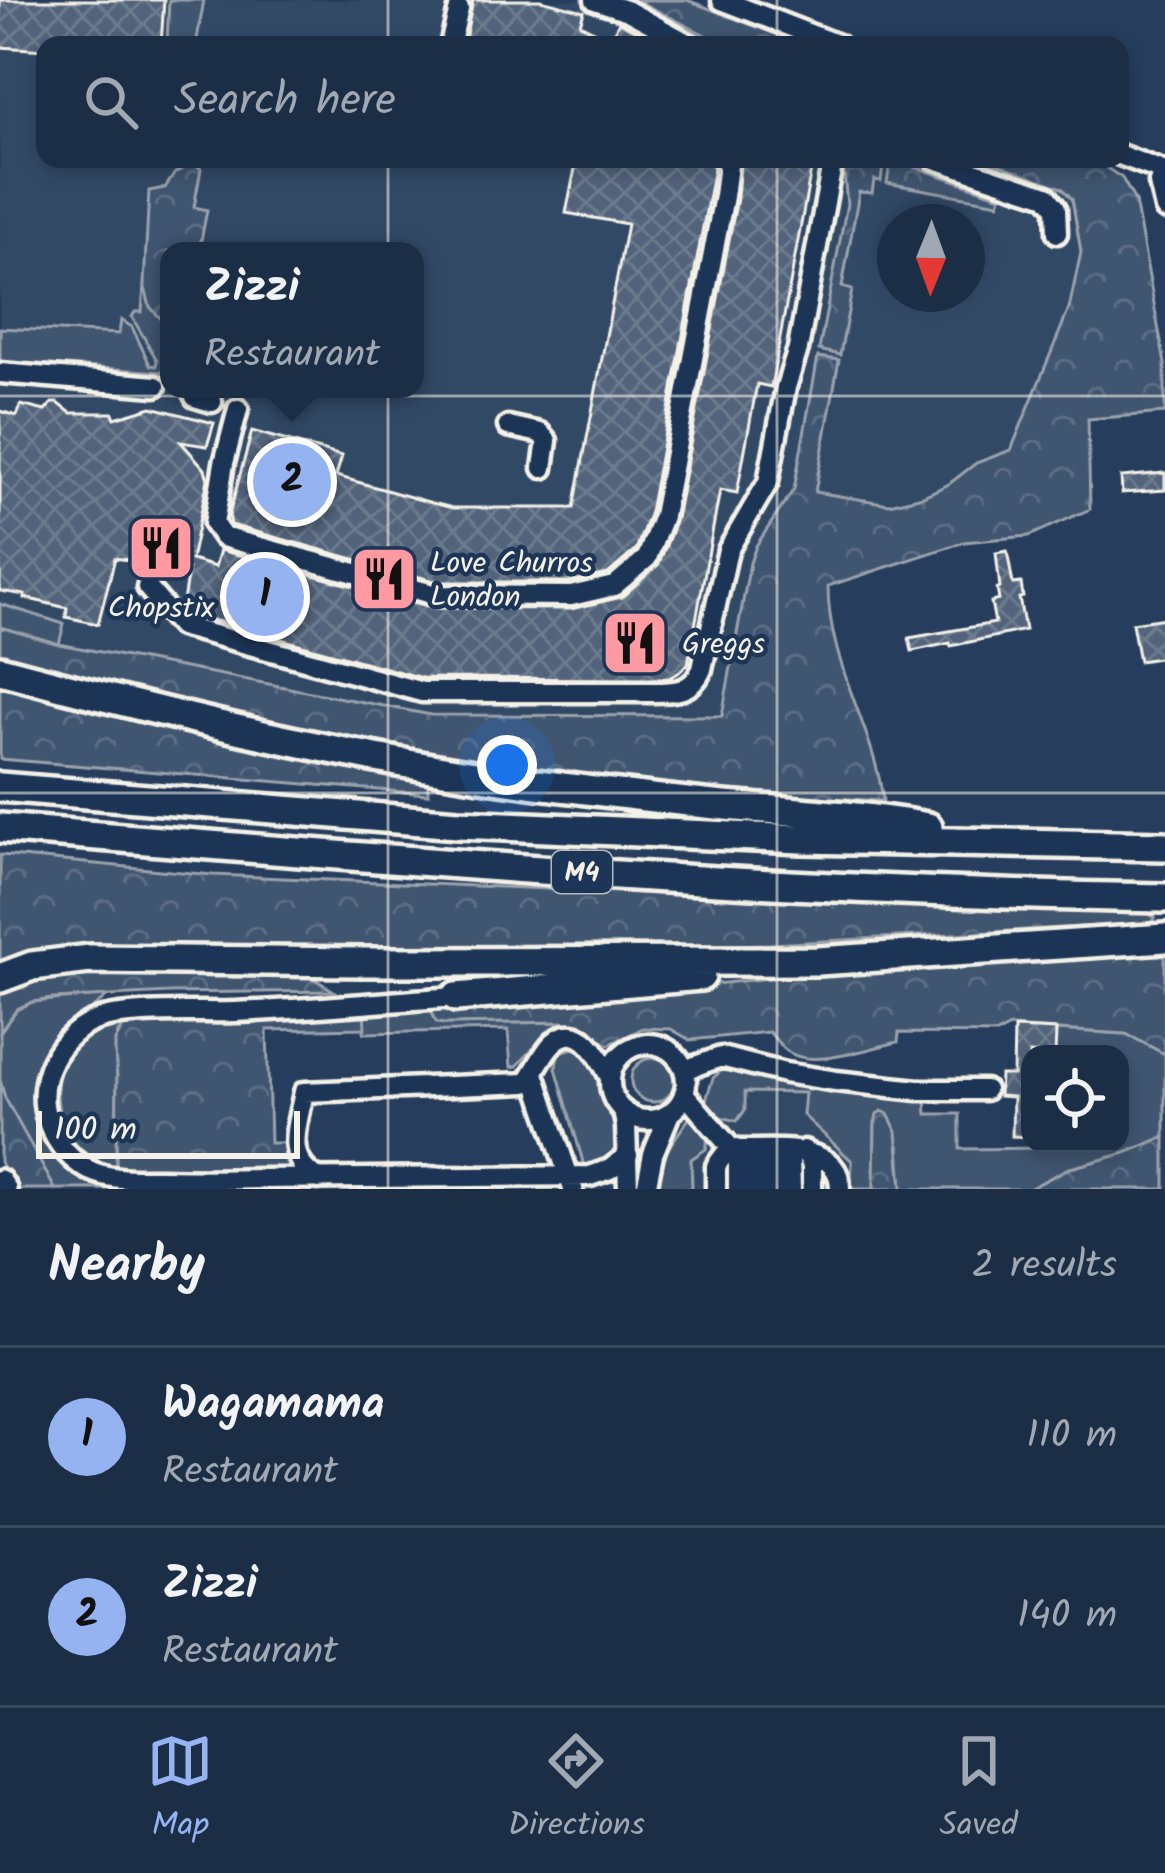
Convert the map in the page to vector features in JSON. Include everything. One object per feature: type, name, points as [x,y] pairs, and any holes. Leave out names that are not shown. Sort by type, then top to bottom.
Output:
[{"type":"highway","points":[[0,670],[162,712],[384,759],[619,794],[861,815],[1021,843]]},
{"type":"highway","name":"M4","points":[[0,787],[458,824],[1165,846]]},
{"type":"highway","name":"M4","points":[[0,828],[673,878],[1165,898]]},
{"type":"highway","points":[[456,998],[818,961],[1165,938]]},
{"type":"highway","points":[[0,978],[32,965],[90,958],[818,961]]},
{"type":"main road","points":[[0,1181],[4,1189]]},
{"type":"street","points":[[595,0],[628,11],[674,36]]},
{"type":"street","points":[[722,0],[815,36]]},
{"type":"street","points":[[452,36],[460,9]]},
{"type":"street","points":[[1129,158],[1164,172],[1160,183],[1165,209]]},
{"type":"street","points":[[238,409],[214,524],[223,537],[436,595],[571,596],[614,586],[647,558],[663,516],[728,168]]},
{"type":"street","points":[[147,587],[180,626],[422,692],[650,692],[691,686],[702,669],[728,550],[768,482],[831,168]]},
{"type":"street","points":[[962,168],[1047,196],[1056,208],[1057,233]]},
{"type":"street","points":[[6,378],[156,386]]},
{"type":"street","points":[[508,426],[540,433],[547,441],[543,468]]},
{"type":"street","points":[[456,998],[98,1020],[80,1029],[54,1054],[43,1096],[49,1126],[66,1153],[95,1173],[129,1178],[298,1184],[319,1179],[571,1182],[601,1173],[628,1155]]},
{"type":"street","points":[[319,1179],[303,1168],[294,1144],[304,1092],[526,1084],[556,1040],[572,1035],[592,1047],[610,1078]]},
{"type":"street","points":[[646,1189],[653,1154],[684,1093],[684,1070],[669,1049],[656,1044],[626,1050],[614,1062],[612,1095],[636,1118],[650,1120],[670,1113]]},
{"type":"street","points":[[684,1070],[721,1057],[935,1096],[985,1090]]},
{"type":"street","points":[[533,1074],[571,1182]]},
{"type":"street","points":[[684,1093],[778,1158],[777,1189]]},
{"type":"street","points":[[623,1110],[628,1189]]},
{"type":"street","points":[[764,1189],[765,1150]]},
{"type":"street","points":[[716,1189],[716,1166],[765,1150],[812,1165],[812,1189]]},
{"type":"street","points":[[738,1189],[738,1158],[765,1150],[830,1163],[840,1177],[840,1189]]},
{"type":"street","points":[[751,1189],[750,1158],[765,1150],[790,1158],[790,1189]]},
{"type":"shaded area","points":[[0,0],[636,0],[707,36],[36,36],[36,168],[1010,168],[1056,184],[1072,199],[1081,252],[1069,309],[1011,450],[976,463],[923,496],[889,504],[794,490],[752,554],[723,716],[431,715],[59,644],[0,627]]},
{"type":"shaded area","points":[[745,1092],[805,1093],[803,1115],[852,1161],[851,1189],[692,1189],[691,1159],[706,1149],[695,1119],[705,1103],[720,1117]]},
{"type":"green space","points":[[169,0],[204,0],[198,36],[167,36]]},
{"type":"green space","points":[[636,0],[687,0],[781,36],[707,36]]},
{"type":"green space","points":[[846,168],[883,168],[872,193],[859,192],[842,287],[852,290],[840,355],[819,350],[847,204]]},
{"type":"green space","points":[[890,168],[918,168],[1001,196],[999,203],[887,183]]},
{"type":"green space","points":[[1008,168],[1107,168],[1122,178],[1135,201],[1165,364],[1165,413],[1088,419],[1090,509],[1029,536],[964,542],[828,586],[835,643],[871,747],[883,801],[734,792],[458,760],[246,721],[0,661],[0,627],[59,644],[431,715],[722,716],[750,563],[794,489],[818,357],[839,360],[815,492],[889,504],[923,496],[976,463],[1011,450],[1069,309],[1081,252],[1072,199],[1062,188]]},
{"type":"green space","points":[[201,169],[194,207],[207,210],[201,242],[160,242],[160,318],[150,307],[144,284],[149,191],[165,188],[175,173]]},
{"type":"green space","points":[[144,284],[151,307],[160,316],[160,372],[0,362],[0,328],[119,334],[121,320],[132,327],[150,365],[156,366],[132,317],[142,312]]},
{"type":"green space","points":[[0,604],[64,624],[59,644],[0,627]]},
{"type":"green space","points":[[0,684],[219,741],[428,779],[428,794],[0,759]]},
{"type":"green space","points":[[0,855],[213,875],[1132,911],[1155,918],[1152,923],[770,944],[574,949],[56,949],[0,963]]},
{"type":"green space","points":[[1165,950],[1165,1054],[1126,1034],[1010,1027],[996,1034],[899,1033],[898,1042],[813,1058],[790,1053],[769,1032],[690,1040],[671,1029],[643,1028],[608,1045],[576,1024],[444,1024],[437,1023],[432,1010],[817,973]]},
{"type":"green space","points":[[40,971],[263,971],[313,978],[334,991],[52,999],[17,1009],[0,1032],[0,988]]},
{"type":"green space","points":[[109,995],[52,1045],[39,1078],[37,1102],[40,1124],[62,1160],[101,1184],[126,1189],[55,1189],[4,1098],[0,1032],[13,1012],[32,1002]]},
{"type":"green space","points":[[432,1010],[433,1017],[444,1024],[562,1022],[511,1067],[508,1030],[364,1033],[364,1013]]},
{"type":"green space","points":[[364,1013],[365,1028],[267,1030],[270,1143],[284,1143],[291,1172],[116,1168],[115,1041],[123,1027]]},
{"type":"green space","points":[[123,1027],[115,1051],[116,1168],[89,1156],[72,1139],[57,1098],[67,1056],[84,1039]]},
{"type":"green space","points":[[1056,1030],[1127,1034],[1165,1054],[1165,1137],[1129,1152],[1129,1045],[1055,1045]]},
{"type":"green space","points":[[573,1048],[591,1056],[620,1138],[612,1160],[585,1169],[556,1068],[558,1053]]},
{"type":"green space","points":[[653,1058],[668,1065],[675,1080],[668,1095],[653,1102],[638,1095],[631,1080],[638,1065]]},
{"type":"green space","points":[[722,1070],[926,1102],[927,1114],[960,1114],[960,1149],[1126,1153],[1067,1169],[1029,1189],[902,1189],[899,1145],[875,1124],[874,1189],[851,1189],[852,1161],[803,1115],[805,1093],[745,1092],[745,1110],[737,1121],[720,1117],[705,1103],[713,1078]]},
{"type":"green space","points":[[0,1080],[5,1098],[55,1189],[14,1189],[0,1162]]},
{"type":"green space","points":[[882,1111],[897,1132],[902,1189],[874,1189],[875,1124]]},
{"type":"green space","points":[[690,1117],[702,1125],[707,1139],[706,1149],[691,1159],[692,1189],[657,1189],[666,1151]]},
{"type":"green space","points":[[1165,1137],[1165,1189],[1029,1189],[1067,1169]]},
{"type":"building","points":[[0,0],[164,0],[162,36],[36,36],[36,49],[0,47]]},
{"type":"building","points":[[473,0],[541,0],[584,11],[580,24],[604,36],[466,36]]},
{"type":"building","points":[[619,22],[646,36],[612,36]]},
{"type":"building","points":[[575,168],[714,168],[650,512],[636,550],[608,574],[569,582],[438,582],[231,525],[229,515],[252,431],[342,456],[336,476],[432,503],[453,508],[574,508],[627,224],[566,213]]},
{"type":"building","points":[[739,168],[811,168],[771,387],[757,384],[737,493],[720,490],[688,664],[669,678],[422,678],[187,613],[182,608],[188,570],[115,558],[98,624],[66,617],[67,608],[0,591],[0,411],[17,416],[21,405],[45,411],[58,403],[71,413],[113,413],[115,418],[152,407],[214,423],[207,446],[181,442],[208,479],[191,560],[215,567],[220,550],[435,608],[571,609],[622,597],[659,564],[676,519]]},
{"type":"building","points":[[1165,473],[1165,490],[1122,493],[1121,477]]},
{"type":"building","points":[[1007,551],[1013,584],[1021,583],[1025,630],[912,651],[909,638],[995,623],[991,602],[999,600],[1000,588],[996,553]]},
{"type":"building","points":[[1165,618],[1165,657],[1139,661],[1132,623]]},
{"type":"building","points":[[1014,1028],[1056,1030],[1055,1045],[1021,1045],[1021,1136],[1012,1136],[1013,1097],[999,1096],[1000,1075],[1013,1075]]},
{"type":"place","name":"Zizzi","points":[[292,482]]},
{"type":"place","name":"Chopstix","points":[[161,548]]},
{"type":"place","name":"Love Churros London","points":[[384,579]]},
{"type":"place","name":"Wagamama","points":[[265,597]]},
{"type":"place","name":"Greggs","points":[[635,643]]}]
